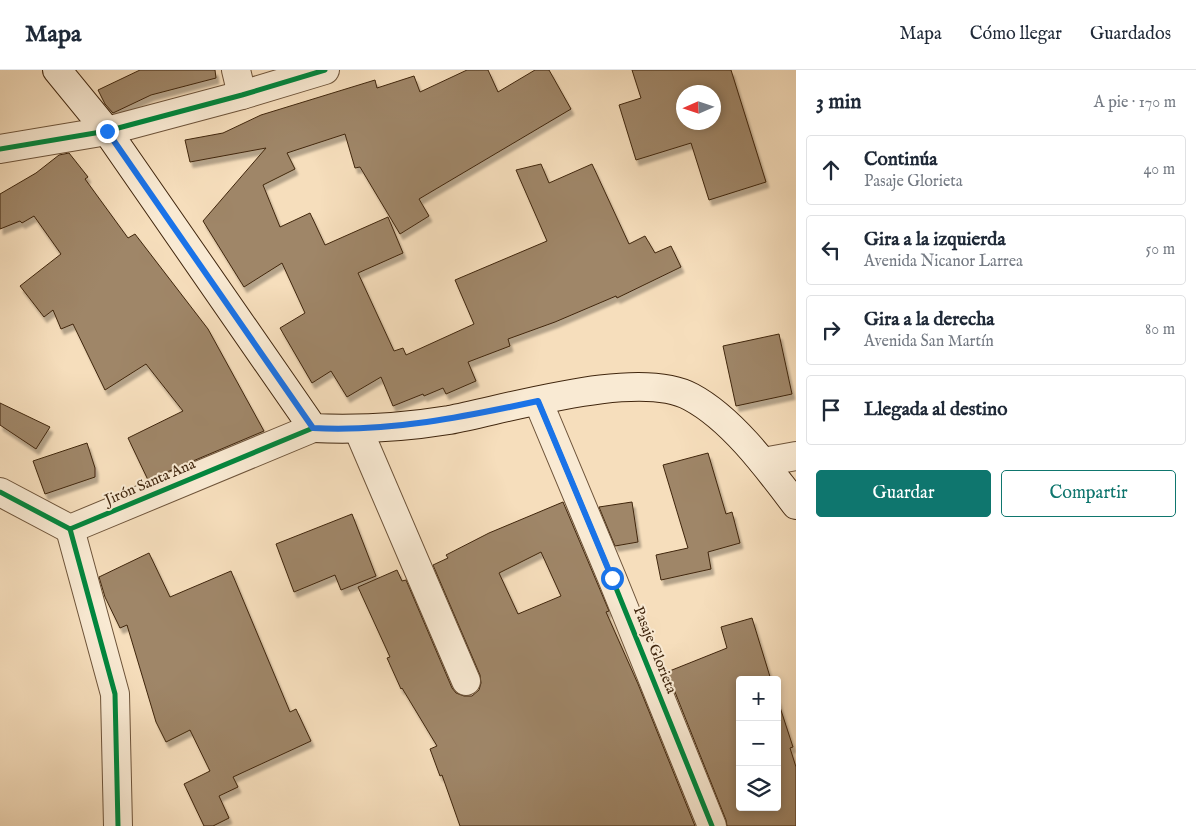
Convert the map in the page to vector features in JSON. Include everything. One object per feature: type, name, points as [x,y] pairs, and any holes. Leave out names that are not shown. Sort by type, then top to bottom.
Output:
[{"type":"street","points":[[57,70],[107,131],[313,428],[358,430],[448,420],[572,394],[613,388],[662,387],[691,396],[723,420],[763,462],[796,505]]},
{"type":"street","points":[[0,149],[107,131],[239,83],[325,70]]},
{"type":"street","name":"Pasaje Glorieta","points":[[538,401],[712,826]]},
{"type":"street","name":"Jirón Santa Ana","points":[[70,529],[313,428]]},
{"type":"street","points":[[358,430],[466,681]]},
{"type":"street","points":[[763,462],[796,456]]},
{"type":"street","points":[[0,492],[70,529],[115,694],[118,826]]},
{"type":"building","points":[[140,70],[215,70],[216,78],[151,95],[113,113],[105,104],[98,90]]},
{"type":"building","points":[[467,70],[488,70],[498,92],[535,70],[549,70],[571,109],[419,199],[429,216],[400,234],[360,167],[355,168],[345,134],[287,153],[295,169],[263,185],[280,227],[310,213],[325,245],[388,217],[403,253],[358,273],[394,351],[403,348],[406,355],[474,324],[455,280],[547,241],[516,170],[541,164],[549,183],[592,164],[629,244],[645,236],[655,253],[671,246],[681,267],[617,298],[616,296],[555,322],[508,339],[510,346],[468,362],[476,381],[446,394],[443,388],[393,406],[381,377],[347,397],[331,371],[312,383],[280,328],[305,313],[282,263],[244,287],[203,221],[266,148],[190,162],[185,140],[223,133],[261,115],[375,80],[377,88],[414,76],[420,92]]},
{"type":"building","points":[[632,70],[731,70],[766,182],[709,200],[691,143],[636,160],[619,105],[641,98]]},
{"type":"building","points":[[69,153],[88,177],[85,179],[128,238],[135,234],[208,329],[264,431],[148,480],[128,438],[183,411],[146,364],[105,390],[73,324],[61,329],[53,310],[44,317],[20,286],[61,254],[34,216],[22,223],[20,221],[0,229],[0,194],[36,173],[59,155]]},
{"type":"building","points":[[779,334],[792,394],[736,406],[723,346]]},
{"type":"building","points":[[0,403],[50,427],[36,449],[0,425]]},
{"type":"building","points":[[87,443],[95,468],[95,477],[45,494],[33,461]]},
{"type":"building","points":[[708,453],[726,514],[732,512],[740,543],[708,552],[711,569],[661,580],[656,555],[688,548],[663,465]]},
{"type":"building","points":[[563,502],[609,611],[606,612],[638,684],[695,826],[460,826],[442,775],[440,776],[430,749],[437,746],[401,689],[387,658],[390,657],[358,587],[397,570],[402,581],[406,580],[452,688],[456,693],[472,696],[479,690],[481,683],[480,675],[433,565],[448,558],[446,555],[489,533]],"holes":[[[541,552],[561,596],[518,614],[499,573]]]},
{"type":"building","points":[[632,502],[638,542],[615,546],[599,507]]},
{"type":"building","points":[[352,514],[376,576],[341,590],[335,575],[294,592],[276,544]]},
{"type":"building","points":[[149,553],[170,597],[231,571],[290,712],[296,709],[311,741],[233,777],[238,787],[219,796],[229,818],[213,826],[204,826],[184,784],[210,771],[190,730],[166,742],[156,722],[127,625],[120,628],[105,597],[99,577]]},
{"type":"building","points":[[752,618],[770,676],[736,676],[736,811],[781,811],[781,710],[793,747],[790,748],[796,767],[796,826],[727,826],[667,672],[727,648],[721,627]]},
{"type":"cycle path","points":[[0,149],[107,131],[242,95],[325,70]]},
{"type":"cycle path","points":[[538,401],[712,826]]},
{"type":"cycle path","points":[[0,492],[70,529],[313,428]]},
{"type":"cycle path","points":[[70,529],[115,694],[118,826]]},
{"type":"route","points":[[107,131],[313,428],[358,430],[448,420],[538,401],[612,578]]}]
